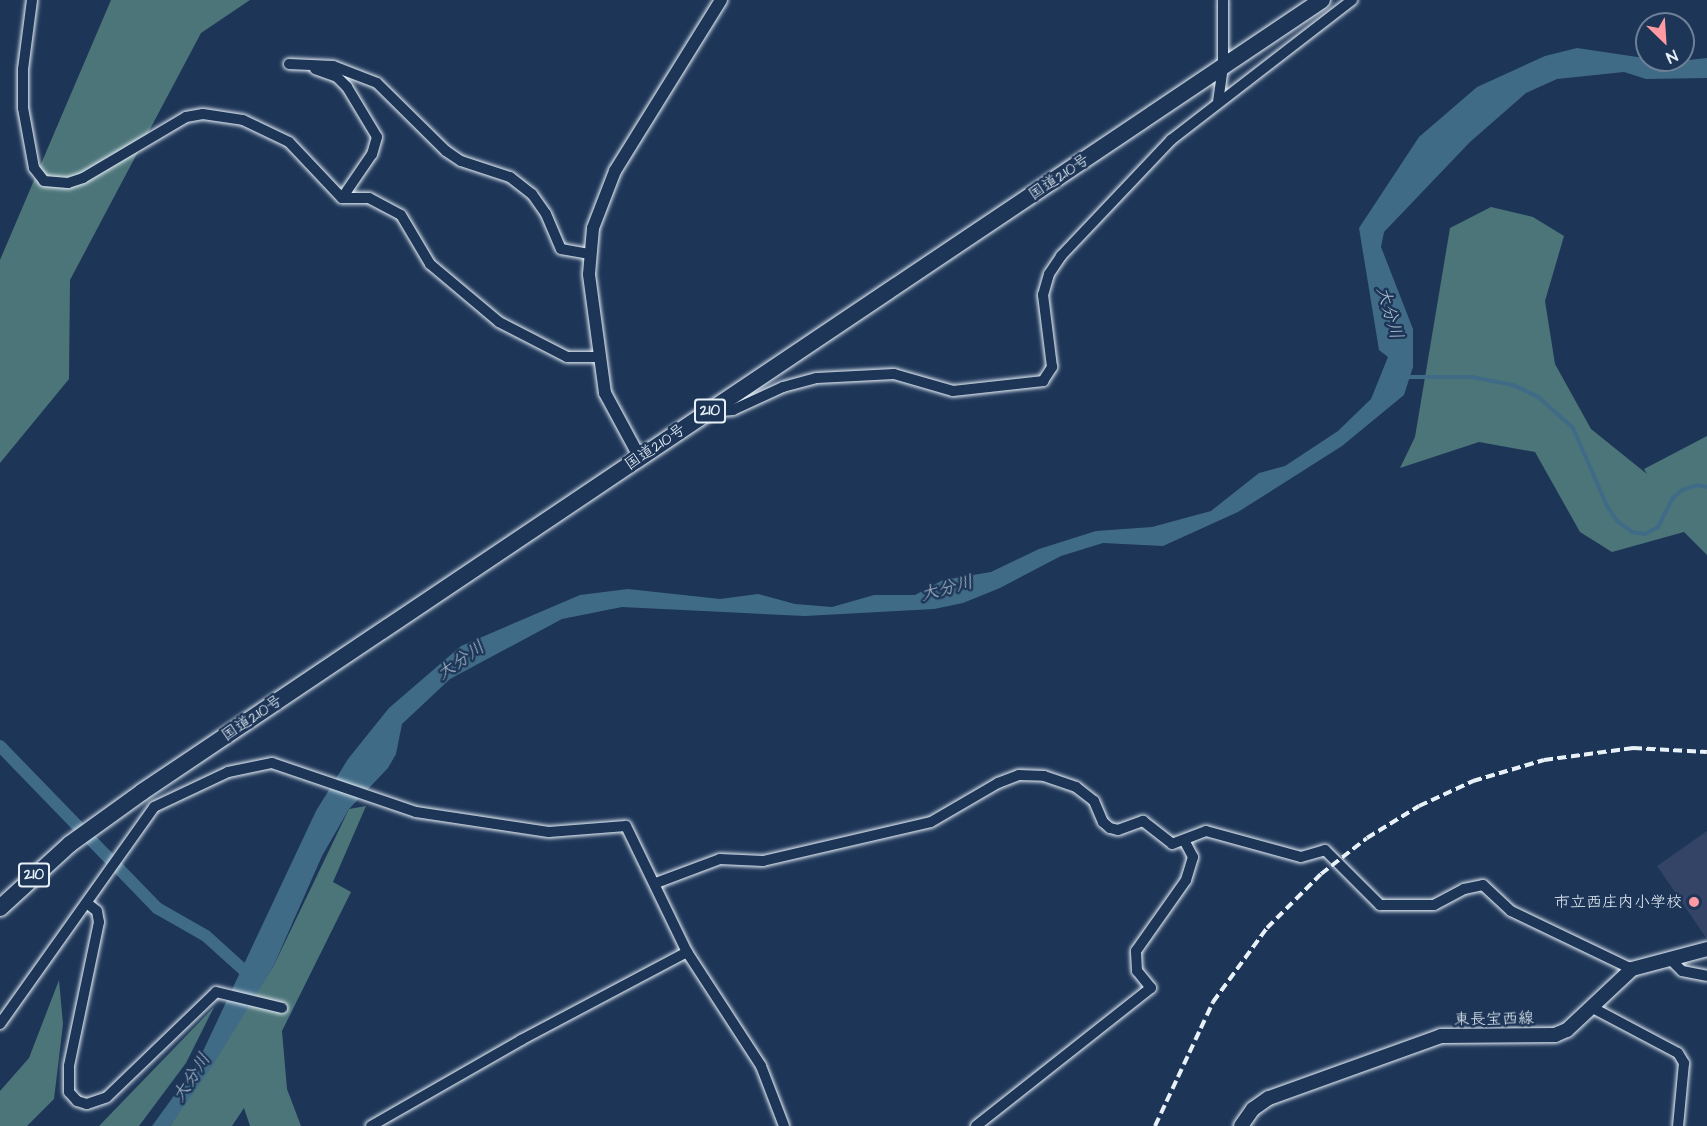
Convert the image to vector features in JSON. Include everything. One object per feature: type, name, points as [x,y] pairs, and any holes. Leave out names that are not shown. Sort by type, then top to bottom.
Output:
[{"type":"highway","name":"国道210号","points":[[0,908],[70,844],[99,822],[1322,0]]},
{"type":"main road","name":"東長宝西線","points":[[1241,1126],[1253,1109],[1269,1098],[1441,1036],[1555,1035],[1567,1030],[1632,969],[1707,949]]},
{"type":"street","points":[[32,0],[23,69],[23,108],[34,168],[44,180],[68,183],[83,178],[186,117],[203,114],[243,120],[282,138],[303,155],[342,198],[369,198],[401,215],[430,264],[499,322],[567,357],[598,357]]},
{"type":"street","points":[[640,458],[609,405],[598,357],[589,254],[598,210],[609,182],[721,0]]},
{"type":"street","points":[[1218,102],[1223,66],[1223,0]]},
{"type":"street","points":[[717,406],[722,411],[734,410],[783,387],[817,378],[894,374],[954,392],[1043,381],[1052,367],[1043,295],[1054,265],[1154,155],[1218,102],[1352,0]]},
{"type":"street","points":[[342,198],[372,153],[377,137],[368,116],[337,77],[289,64],[333,66],[377,83],[446,151],[461,161],[510,177],[532,194],[564,252],[589,254]]},
{"type":"street","points":[[0,1024],[88,904],[143,819],[164,801],[220,775],[259,764],[272,763],[416,812],[541,831],[621,825],[633,836],[687,952],[761,1066],[784,1126]]},
{"type":"street","points":[[656,883],[720,859],[763,861],[931,822],[1019,775],[1044,776],[1076,787],[1094,801],[1103,822],[1110,828],[1143,821],[1165,841],[1172,844],[1206,831],[1301,856],[1325,850],[1380,905],[1434,905],[1464,889],[1483,885],[1511,911],[1632,969]]},
{"type":"street","points":[[976,1126],[1151,988],[1137,971],[1136,951],[1186,880],[1193,857],[1184,840]]},
{"type":"street","points":[[88,904],[97,911],[99,930],[69,1066],[67,1086],[72,1097],[87,1104],[107,1097],[216,992],[282,1008]]},
{"type":"street","points":[[371,1126],[521,1040],[687,952]]},
{"type":"street","points":[[1670,958],[1682,971],[1707,976]]},
{"type":"street","points":[[1592,1007],[1678,1053],[1684,1063],[1678,1126]]},
{"type":"shaded area","name":"市立西庄内小学校","points":[[1707,831],[1707,939],[1657,866]]},
{"type":"green space","points":[[111,0],[250,0],[201,33],[70,280],[69,379],[0,463],[0,260]]},
{"type":"green space","points":[[1491,207],[1533,217],[1564,236],[1545,301],[1555,364],[1591,429],[1647,474],[1644,469],[1707,436],[1707,555],[1684,532],[1612,552],[1580,532],[1535,452],[1479,442],[1400,468],[1415,437],[1450,228]]},
{"type":"green space","points":[[366,806],[333,882],[351,892],[282,1031],[287,1089],[301,1126],[250,1126],[244,1108],[232,1126],[170,1126],[273,967],[349,809]]},
{"type":"green space","points":[[59,980],[63,1024],[54,1099],[27,1126],[0,1126],[0,1091],[29,1058]]},
{"type":"green space","points":[[214,1007],[186,1063],[139,1126],[99,1126]]},
{"type":"water","name":"大分川","points":[[1577,48],[1635,57],[1635,72],[1695,72],[1695,59],[1707,58],[1707,78],[1646,79],[1624,72],[1557,79],[1526,93],[1470,142],[1384,232],[1381,247],[1413,329],[1413,367],[1404,395],[1342,446],[1238,512],[1163,546],[1103,543],[1061,556],[1000,588],[963,603],[934,609],[805,616],[622,607],[562,619],[450,679],[402,724],[396,754],[388,768],[349,809],[322,856],[273,967],[213,1065],[170,1126],[152,1126],[197,1064],[316,811],[348,759],[389,708],[461,646],[580,595],[628,589],[720,599],[758,594],[795,604],[832,607],[874,595],[915,595],[943,580],[991,572],[1039,549],[1096,531],[1152,527],[1211,511],[1259,473],[1285,466],[1338,431],[1371,399],[1388,357],[1379,350],[1359,228],[1419,137],[1477,87],[1545,56]]},
{"type":"waterway","points":[[1405,377],[1472,377],[1513,385],[1537,396],[1573,428],[1607,506],[1617,521],[1632,532],[1645,534],[1658,527],[1673,498],[1682,490],[1697,485],[1707,487]]},
{"type":"waterway","points":[[0,746],[157,908],[206,936],[247,973]]},
{"type":"railway","points":[[1155,1126],[1213,1002],[1267,928],[1321,874],[1367,838],[1419,806],[1473,781],[1544,760],[1633,748],[1707,752]]},
{"type":"place","name":"市立西庄内小学校","points":[[1694,902]]}]
